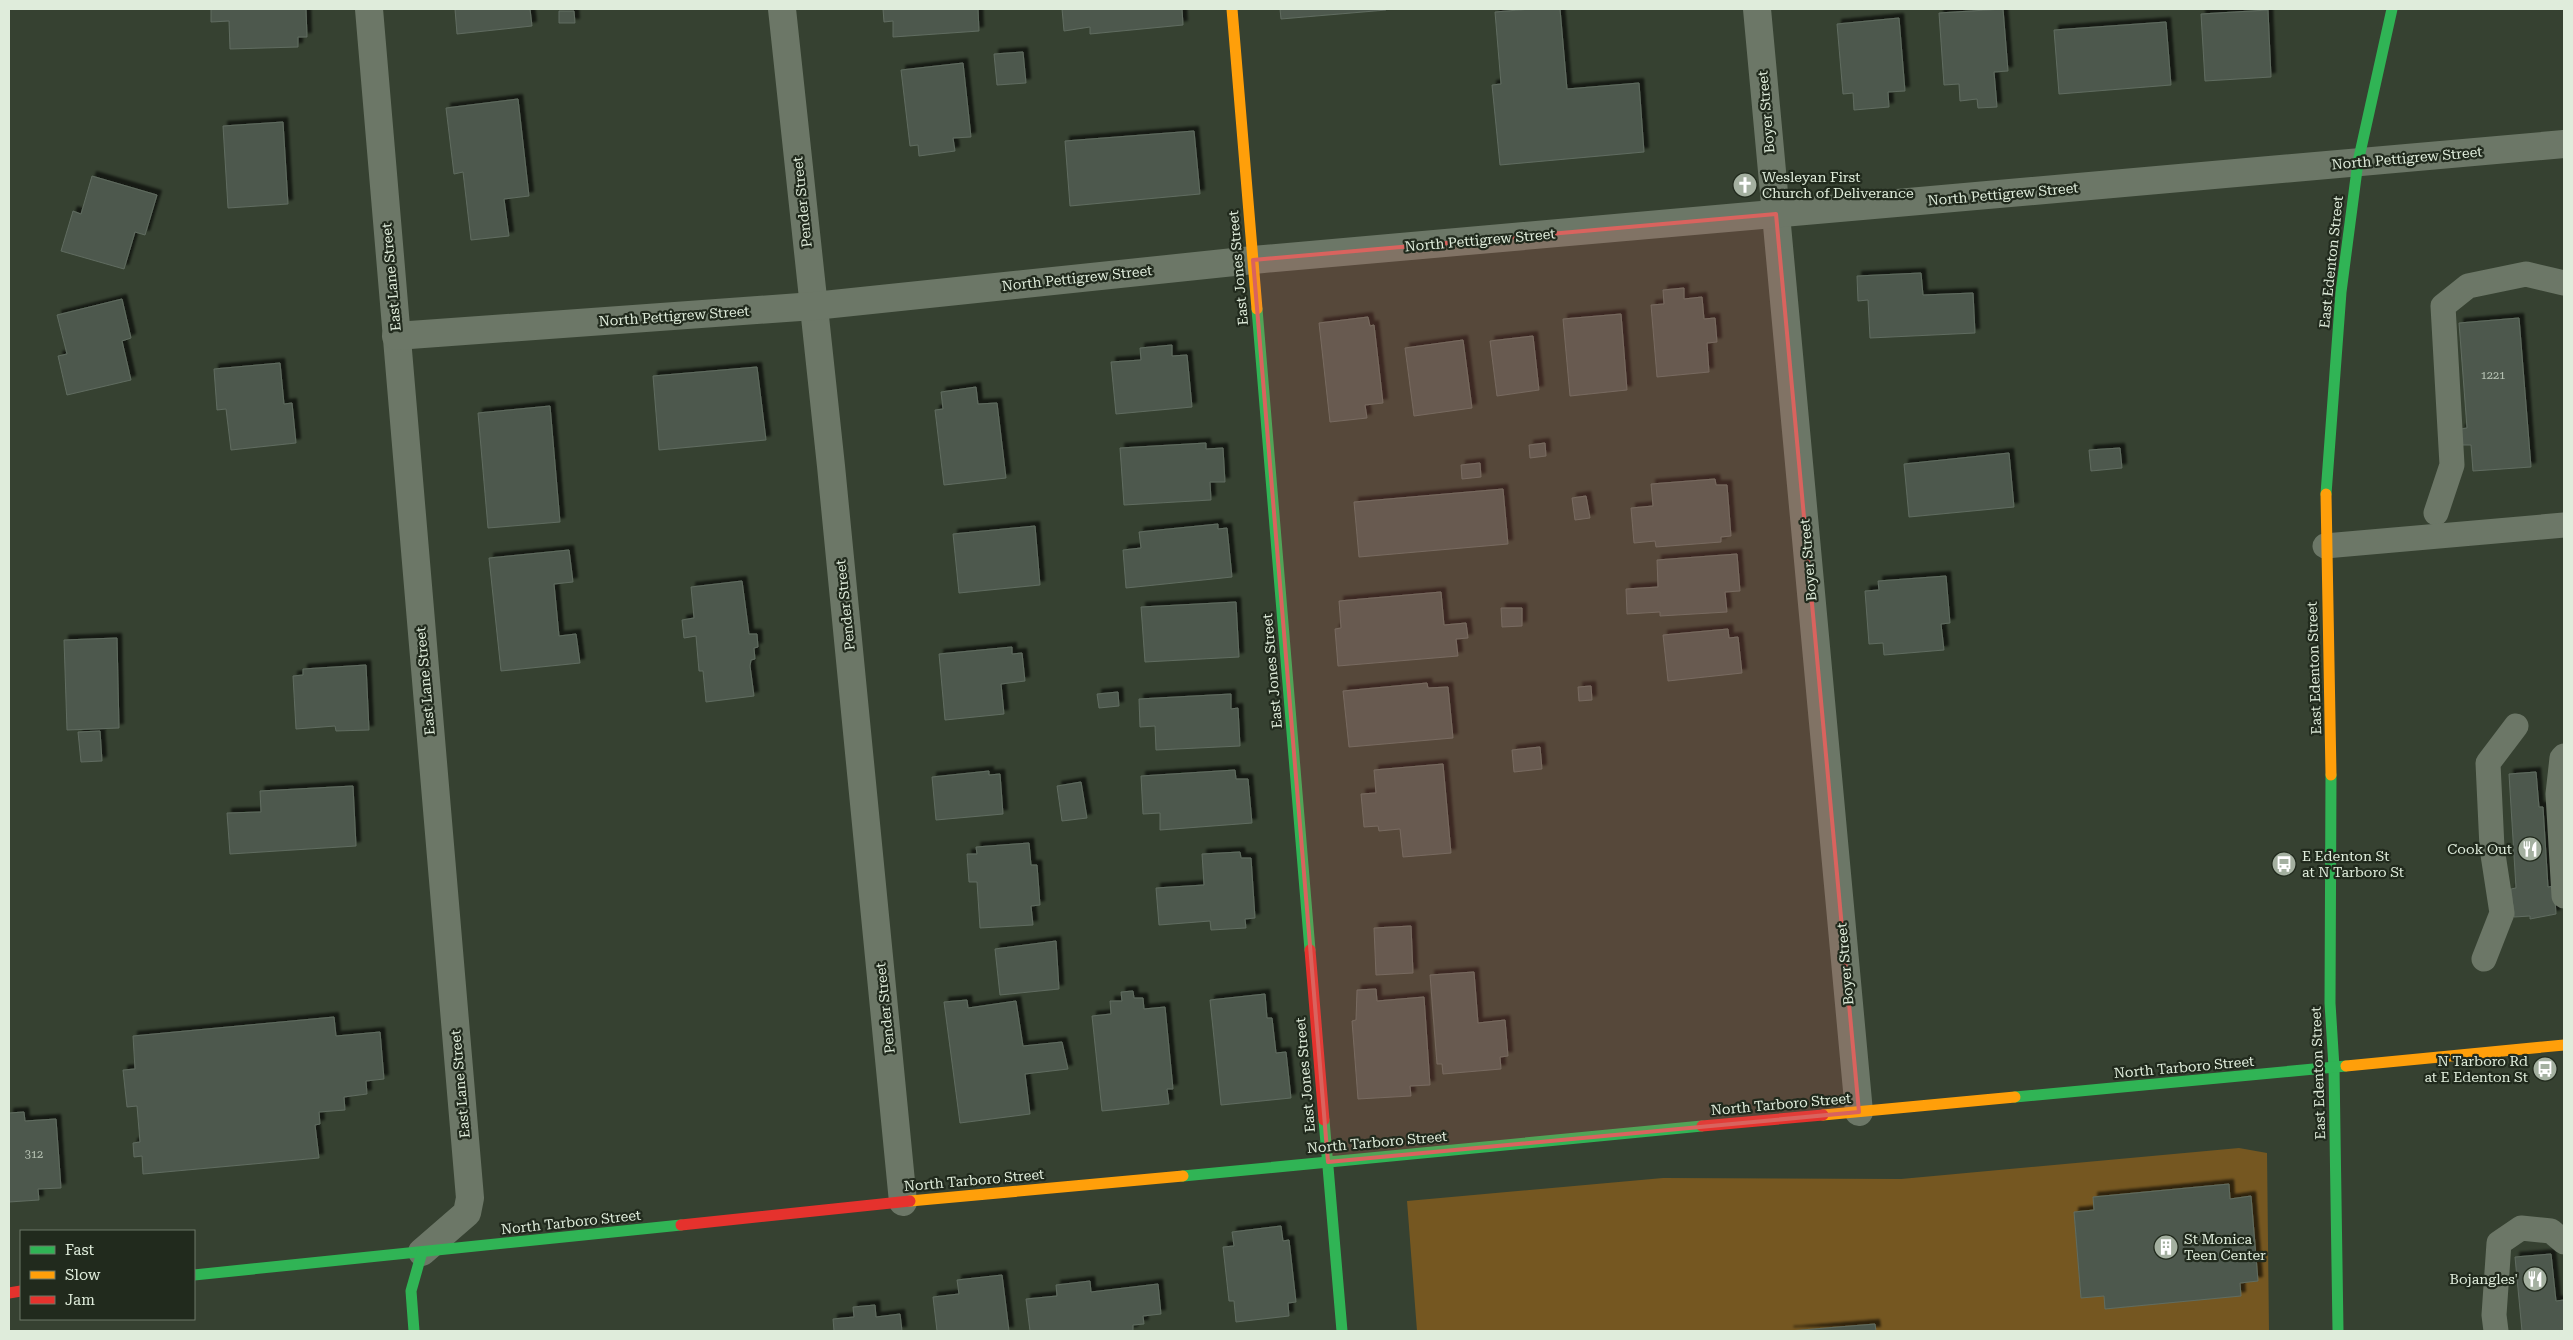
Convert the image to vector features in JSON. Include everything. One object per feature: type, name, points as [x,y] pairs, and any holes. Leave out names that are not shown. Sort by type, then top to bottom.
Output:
[{"type":"street","name":"East Lane Street","points":[[369,9],[470,1198],[467,1213],[422,1252]]},
{"type":"street","name":"Pender Street","points":[[782,9],[814,306],[904,1202]]},
{"type":"street","name":"East Jones Street","points":[[1232,9],[1342,1331]]},
{"type":"street","name":"Boyer Street","points":[[1757,9],[1858,1112]]},
{"type":"street","name":"East Edenton Street","points":[[2338,1331],[2334,1067],[2330,1003],[2332,808],[2325,512],[2341,292],[2358,162],[2392,9]]},
{"type":"street","name":"North Pettigrew Street","points":[[396,336],[814,306],[1253,260],[2564,144]]},
{"type":"street","name":"North Tarboro Street","points":[[195,1275],[904,1202],[2564,1046]]},
{"type":"street","points":[[414,1331],[411,1291],[422,1252]]},
{"type":"lane","points":[[2436,512],[2452,465],[2444,306],[2468,286],[2526,274],[2564,283]]},
{"type":"lane","points":[[2325,546],[2564,524]]},
{"type":"lane","points":[[2484,959],[2502,913],[2492,848],[2488,763],[2516,726]]},
{"type":"lane","points":[[2564,756],[2562,758],[2558,794],[2564,896]]},
{"type":"lane","points":[[2496,1331],[2494,1316],[2499,1243],[2521,1228],[2551,1231],[2564,1242]]},
{"type":"highlighted area","points":[[1776,214],[1859,1112],[1328,1162],[1253,260]]},
{"type":"shaded area","points":[[2239,1148],[2267,1153],[2269,1331],[1417,1331],[1407,1201],[1663,1178],[1901,1179]]},
{"type":"building","points":[[211,9],[306,9],[307,37],[298,37],[298,47],[230,49],[229,21],[211,22]]},
{"type":"building","points":[[455,9],[530,9],[532,26],[457,34]]},
{"type":"building","points":[[883,9],[978,9],[979,31],[893,37],[893,21],[884,22]]},
{"type":"building","points":[[1062,9],[1182,9],[1183,25],[1090,34],[1090,27],[1064,31]]},
{"type":"building","points":[[1280,9],[1386,9],[1386,10],[1281,19]]},
{"type":"building","points":[[1560,9],[1567,89],[1639,83],[1644,152],[1500,165],[1492,85],[1501,84],[1495,12]]},
{"type":"building","points":[[2003,9],[2008,71],[1994,72],[1997,107],[1978,108],[1977,99],[1960,101],[1959,84],[1944,85],[1939,13]]},
{"type":"building","points":[[2268,10],[2271,77],[2205,81],[2201,14]]},
{"type":"building","points":[[559,11],[574,11],[575,23],[559,23]]},
{"type":"building","points":[[1899,18],[1905,91],[1888,92],[1889,107],[1854,110],[1853,93],[1843,94],[1837,24]]},
{"type":"building","points":[[2166,22],[2171,85],[2059,94],[2054,30]]},
{"type":"building","points":[[1023,52],[1026,83],[997,85],[994,54]]},
{"type":"building","points":[[963,63],[971,137],[953,138],[955,151],[919,156],[918,145],[910,146],[901,70]]},
{"type":"building","points":[[518,99],[529,196],[504,199],[509,236],[471,240],[463,172],[454,174],[446,108]]},
{"type":"building","points":[[283,122],[288,204],[228,208],[223,126]]},
{"type":"building","points":[[1194,131],[1200,194],[1070,206],[1065,141]]},
{"type":"building","points":[[92,176],[157,195],[145,235],[135,232],[124,269],[61,251],[73,211],[81,214]]},
{"type":"building","points":[[1921,273],[1923,295],[1973,293],[1975,333],[1870,338],[1868,300],[1858,301],[1857,276]]},
{"type":"building","points":[[1684,288],[1684,299],[1702,297],[1704,319],[1715,318],[1717,342],[1707,343],[1709,372],[1657,377],[1651,305],[1664,304],[1663,290]]},
{"type":"building","points":[[122,299],[131,338],[122,341],[131,380],[67,395],[58,356],[67,354],[57,315]]},
{"type":"building","points":[[1621,314],[1627,390],[1570,396],[1563,319]]},
{"type":"building","points":[[1368,317],[1370,326],[1374,325],[1383,403],[1365,405],[1367,418],[1330,422],[1319,323]]},
{"type":"building","points":[[2519,318],[2531,467],[2473,471],[2471,445],[2462,445],[2461,429],[2467,428],[2459,323]]},
{"type":"building","points":[[1533,336],[1539,390],[1497,396],[1490,341]]},
{"type":"building","points":[[1463,340],[1472,408],[1414,416],[1405,348]]},
{"type":"building","points":[[1172,345],[1172,356],[1187,355],[1192,407],[1116,414],[1111,362],[1141,360],[1140,348]]},
{"type":"building","points":[[280,363],[284,404],[292,403],[296,443],[231,450],[226,409],[217,410],[214,369]]},
{"type":"building","points":[[757,367],[766,440],[659,450],[653,376]]},
{"type":"building","points":[[976,387],[978,404],[997,403],[1006,478],[944,485],[935,410],[943,409],[941,392]]},
{"type":"building","points":[[550,406],[560,522],[488,528],[478,413]]},
{"type":"building","points":[[1206,443],[1206,449],[1223,448],[1225,482],[1210,482],[1211,500],[1124,505],[1120,448]]},
{"type":"building","points":[[1545,443],[1546,456],[1530,458],[1529,445]]},
{"type":"building","points":[[2120,448],[2122,468],[2091,471],[2089,450]]},
{"type":"building","points":[[2009,453],[2014,507],[1909,517],[1904,464]]},
{"type":"building","points":[[1480,463],[1481,477],[1462,479],[1461,465]]},
{"type":"building","points":[[1715,479],[1716,485],[1727,485],[1731,536],[1721,537],[1721,542],[1656,547],[1655,541],[1634,543],[1631,508],[1653,506],[1651,484]]},
{"type":"building","points":[[1503,489],[1508,544],[1359,557],[1354,502]]},
{"type":"building","points":[[1586,496],[1590,518],[1575,520],[1572,498]]},
{"type":"building","points":[[1218,524],[1218,529],[1227,528],[1232,577],[1126,588],[1123,550],[1141,548],[1139,532]]},
{"type":"building","points":[[1035,526],[1040,585],[959,593],[953,534]]},
{"type":"building","points":[[569,550],[573,582],[554,584],[559,636],[576,634],[580,663],[501,671],[489,558]]},
{"type":"building","points":[[1737,554],[1740,591],[1725,592],[1727,612],[1660,616],[1660,612],[1627,614],[1626,589],[1658,587],[1657,560]]},
{"type":"building","points":[[1946,576],[1950,623],[1941,624],[1944,650],[1884,655],[1883,643],[1869,644],[1865,591],[1879,590],[1878,581]]},
{"type":"building","points":[[742,581],[749,634],[757,634],[758,647],[754,648],[755,659],[751,660],[750,666],[754,696],[706,702],[703,671],[699,671],[696,636],[684,638],[682,620],[694,618],[691,587]]},
{"type":"building","points":[[1441,592],[1444,625],[1466,623],[1468,638],[1456,639],[1458,656],[1338,666],[1335,629],[1341,628],[1339,601]]},
{"type":"building","points":[[1236,602],[1239,657],[1145,662],[1141,607]]},
{"type":"building","points":[[1501,608],[1522,608],[1522,626],[1502,627]]},
{"type":"building","points":[[1728,629],[1729,638],[1738,637],[1742,673],[1668,681],[1663,635]]},
{"type":"building","points":[[117,638],[119,728],[67,730],[64,640]]},
{"type":"building","points":[[1012,647],[1012,654],[1022,653],[1025,681],[1001,684],[1004,714],[945,720],[939,654]]},
{"type":"building","points":[[366,665],[369,730],[336,731],[335,726],[296,729],[293,676],[303,675],[303,669]]},
{"type":"building","points":[[1427,683],[1428,688],[1448,687],[1453,738],[1349,747],[1343,691]]},
{"type":"building","points":[[1591,686],[1592,700],[1579,701],[1578,687]]},
{"type":"building","points":[[1118,692],[1119,706],[1099,708],[1097,694]]},
{"type":"building","points":[[1231,694],[1231,709],[1238,708],[1240,746],[1156,750],[1155,726],[1140,727],[1139,699]]},
{"type":"building","points":[[100,731],[102,761],[81,762],[78,732]]},
{"type":"building","points":[[1540,747],[1542,769],[1514,772],[1512,750]]},
{"type":"building","points":[[1443,764],[1451,853],[1403,857],[1400,829],[1379,831],[1378,826],[1364,827],[1361,794],[1376,793],[1374,770]]},
{"type":"building","points":[[1235,770],[1236,779],[1248,779],[1252,823],[1160,830],[1160,813],[1143,814],[1141,776]]},
{"type":"building","points":[[989,771],[989,775],[1000,774],[1003,814],[936,820],[932,777]]},
{"type":"building","points":[[2536,772],[2539,807],[2543,807],[2548,887],[2554,886],[2556,914],[2530,919],[2530,916],[2514,917],[2511,889],[2516,888],[2509,774]]},
{"type":"building","points":[[1081,782],[1087,818],[1062,821],[1057,786]]},
{"type":"building","points":[[353,786],[356,846],[230,854],[227,813],[261,812],[260,791]]},
{"type":"building","points":[[1029,843],[1031,865],[1037,865],[1040,905],[1031,906],[1033,925],[980,928],[977,882],[969,882],[967,854],[977,854],[976,847]]},
{"type":"building","points":[[1240,852],[1241,858],[1251,858],[1255,918],[1245,919],[1246,928],[1211,930],[1210,921],[1159,925],[1156,888],[1204,885],[1202,854]]},
{"type":"building","points":[[1411,926],[1413,973],[1376,975],[1374,928]]},
{"type":"building","points":[[1056,941],[1059,989],[1000,995],[995,949]]},
{"type":"building","points":[[1474,972],[1478,1023],[1505,1020],[1508,1056],[1500,1057],[1501,1069],[1443,1074],[1442,1064],[1437,1064],[1430,975]]},
{"type":"building","points":[[1376,989],[1377,1001],[1424,997],[1430,1085],[1410,1086],[1411,1096],[1358,1099],[1352,1021],[1356,1020],[1357,990]]},
{"type":"building","points":[[1133,991],[1134,998],[1143,998],[1144,1009],[1165,1007],[1173,1089],[1167,1089],[1169,1104],[1102,1111],[1092,1016],[1111,1014],[1110,1001],[1122,1001],[1121,992]]},
{"type":"building","points":[[1265,994],[1267,1018],[1272,1018],[1276,1053],[1286,1052],[1291,1098],[1221,1105],[1210,1000]]},
{"type":"building","points":[[967,1000],[968,1008],[1016,1001],[1023,1046],[1062,1042],[1068,1069],[1025,1074],[1030,1114],[960,1123],[944,1002]]},
{"type":"building","points":[[334,1017],[336,1036],[380,1032],[384,1079],[366,1081],[367,1094],[344,1097],[345,1110],[319,1112],[320,1124],[315,1125],[319,1158],[143,1174],[142,1156],[134,1157],[133,1143],[140,1142],[137,1106],[127,1107],[123,1070],[135,1069],[133,1036]]},
{"type":"building","points":[[24,1112],[25,1121],[56,1119],[61,1188],[38,1189],[39,1200],[9,1202],[9,1113]]},
{"type":"building","name":"St Monica Teen Center","points":[[2229,1184],[2230,1199],[2251,1196],[2258,1281],[2240,1283],[2241,1296],[2105,1309],[2104,1296],[2081,1298],[2074,1212],[2094,1210],[2093,1197]]},
{"type":"building","points":[[1281,1226],[1283,1241],[1289,1240],[1296,1302],[1288,1303],[1289,1316],[1236,1322],[1234,1301],[1229,1301],[1223,1247],[1234,1246],[1232,1232]]},
{"type":"building","name":"Bojangles'","points":[[2551,1254],[2556,1301],[2564,1300],[2564,1331],[2522,1331],[2515,1257]]},
{"type":"building","points":[[1002,1275],[1009,1331],[937,1331],[933,1297],[959,1294],[957,1280]]},
{"type":"building","points":[[1090,1281],[1091,1292],[1158,1284],[1161,1314],[1143,1316],[1144,1324],[1133,1325],[1133,1331],[1030,1331],[1026,1299],[1057,1296],[1056,1285]]},
{"type":"building","points":[[875,1305],[876,1317],[900,1314],[902,1331],[834,1331],[833,1319],[854,1317],[853,1307]]},
{"type":"building","points":[[1875,1324],[1876,1331],[1789,1331]]},
{"type":"traffic: fast","points":[[2326,494],[2341,292],[2358,162],[2392,9]]},
{"type":"traffic: fast","points":[[1257,309],[1310,950]]},
{"type":"traffic: fast","points":[[2331,775],[2330,1003],[2334,1067],[2338,1331]]},
{"type":"traffic: fast","points":[[2015,1097],[2346,1066]]},
{"type":"traffic: fast","points":[[1324,1120],[1342,1331]]},
{"type":"traffic: fast","points":[[1183,1176],[1702,1126]]},
{"type":"traffic: fast","points":[[195,1275],[681,1225]]},
{"type":"traffic: fast","points":[[414,1331],[411,1291],[422,1252]]},
{"type":"traffic: slow","points":[[1232,9],[1257,309]]},
{"type":"traffic: slow","points":[[2326,494],[2331,775]]},
{"type":"traffic: slow","points":[[2346,1066],[2564,1045]]},
{"type":"traffic: slow","points":[[1823,1115],[2015,1097]]},
{"type":"traffic: slow","points":[[910,1201],[1183,1176]]},
{"type":"traffic: jam","points":[[1310,950],[1324,1120]]},
{"type":"traffic: jam","points":[[1702,1126],[1823,1115]]},
{"type":"traffic: jam","points":[[681,1225],[910,1201]]},
{"type":"traffic: jam","points":[[9,1293],[20,1291]]},
{"type":"place","name":"Wesleyan First Church of Deliverance","points":[[1745,185]]},
{"type":"place","name":"Cook Out","points":[[2530,849]]},
{"type":"place","name":"E Edenton St at N Tarboro St","points":[[2284,864]]},
{"type":"place","name":"N Tarboro Rd at E Edenton St","points":[[2545,1069]]},
{"type":"place","name":"St Monica Teen Center","points":[[2166,1247]]},
{"type":"place","name":"Bojangles'","points":[[2535,1279]]}]
